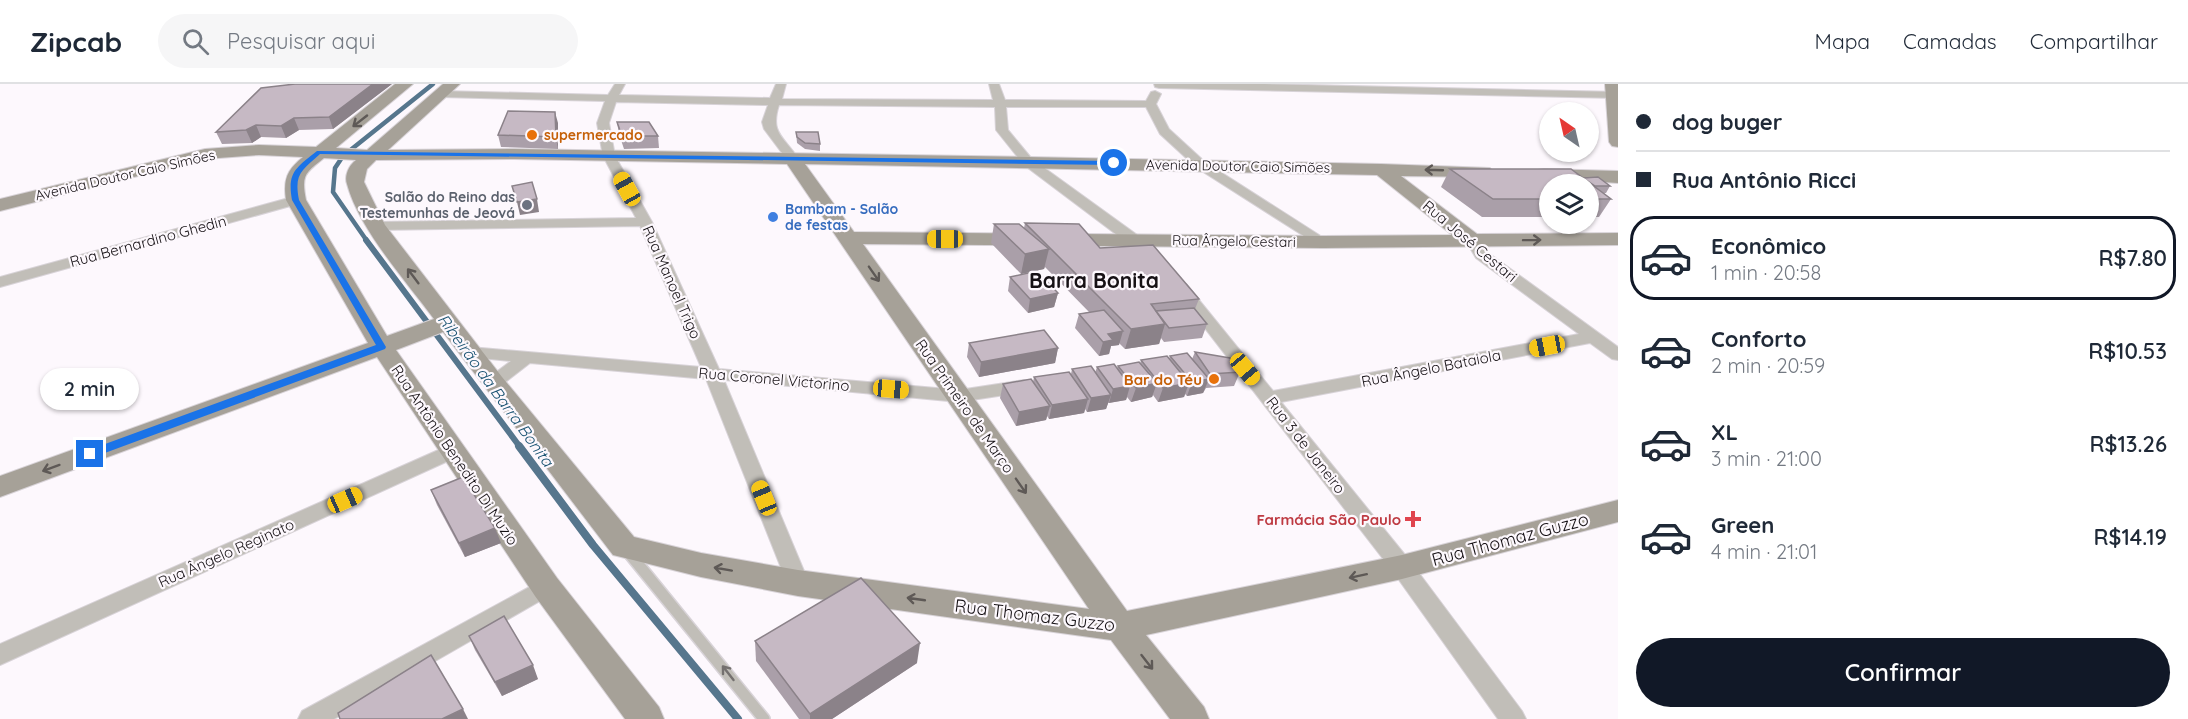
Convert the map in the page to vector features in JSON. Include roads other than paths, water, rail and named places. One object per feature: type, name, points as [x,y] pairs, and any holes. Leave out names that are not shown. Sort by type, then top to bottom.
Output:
[{"type":"street","points":[[296,200],[292,184],[297,171],[334,153],[405,84]]},
{"type":"street","name":"Rua Manoel Trigo","points":[[620,84],[612,97],[603,123],[609,156],[645,222],[712,373],[798,582]]},
{"type":"street","name":"Rua Primeiro de Março","points":[[781,84],[768,122],[770,129],[849,238],[1120,627],[1191,719]]},
{"type":"street","name":"Rua 3 de Janeiro","points":[[994,84],[1000,103],[1002,130],[1028,162],[1136,240],[1164,269],[1269,398],[1401,567],[1513,719]]},
{"type":"street","points":[[1454,84],[1464,92]]},
{"type":"street","points":[[1150,104],[1159,85],[1464,92],[1614,91],[1617,137]]},
{"type":"street","points":[[624,547],[470,352],[441,325],[375,226],[355,182],[358,167],[446,89],[776,102],[1150,104]]},
{"type":"street","points":[[1150,104],[1164,131],[1201,165],[1323,242]]},
{"type":"street","name":"Avenida Doutor Caio Simões","points":[[0,206],[205,154],[259,150],[371,155],[792,158],[1507,173]]},
{"type":"street","name":"Rua José Cestari","points":[[1381,169],[1473,241],[1481,255],[1618,355]]},
{"type":"street","points":[[1530,174],[1618,177]]},
{"type":"street","name":"Rua Bernardino Ghedin","points":[[0,282],[296,200]]},
{"type":"street","name":"Rua Antônio Benedito Di Muzio","points":[[296,200],[391,343],[452,451],[546,587],[646,719]]},
{"type":"street","points":[[375,226],[645,222]]},
{"type":"street","name":"Rua Ângelo Cestari","points":[[849,238],[1323,242],[1618,239]]},
{"type":"street","points":[[0,487],[441,325]]},
{"type":"street","name":"Rua Ângelo Bataiola","points":[[1269,398],[1593,337]]},
{"type":"street","name":"Rua Coronel Victorino","points":[[470,352],[958,396],[1039,384]]},
{"type":"street","points":[[1210,358],[1233,354]]},
{"type":"street","points":[[493,383],[527,357]]},
{"type":"street","name":"Rua Ângelo Reginato","points":[[0,655],[452,451]]},
{"type":"street","name":"Rua Thomaz Guzzo","points":[[624,547],[701,565],[798,582],[1120,627],[1401,567],[1618,511]]},
{"type":"street","points":[[311,719],[546,587]]},
{"type":"lane","points":[[624,547],[764,719]]},
{"type":"waterway","name":"Ribeirão da Barra Bonita","points":[[367,241],[333,192],[335,168],[343,156],[433,84]]},
{"type":"waterway","name":"Ribeirão da Barra Bonita","points":[[366,240],[520,447]]},
{"type":"waterway","name":"Ribeirão da Barra Bonita","points":[[519,446],[593,545],[738,719]]},
{"type":"place","name":"supermercado","points":[[532,135]]},
{"type":"place","name":"Salão do Reino das Testemunhas de Jeová","points":[[527,205]]},
{"type":"place","name":"Bambam - Salão de festas","points":[[773,217]]},
{"type":"place","name":"Bar do Téu","points":[[1214,379]]},
{"type":"place","name":"Farmácia São Paulo","points":[[1413,519]]},
{"type":"district","name":"Barra Bonita","points":[[1094,280]]}]
